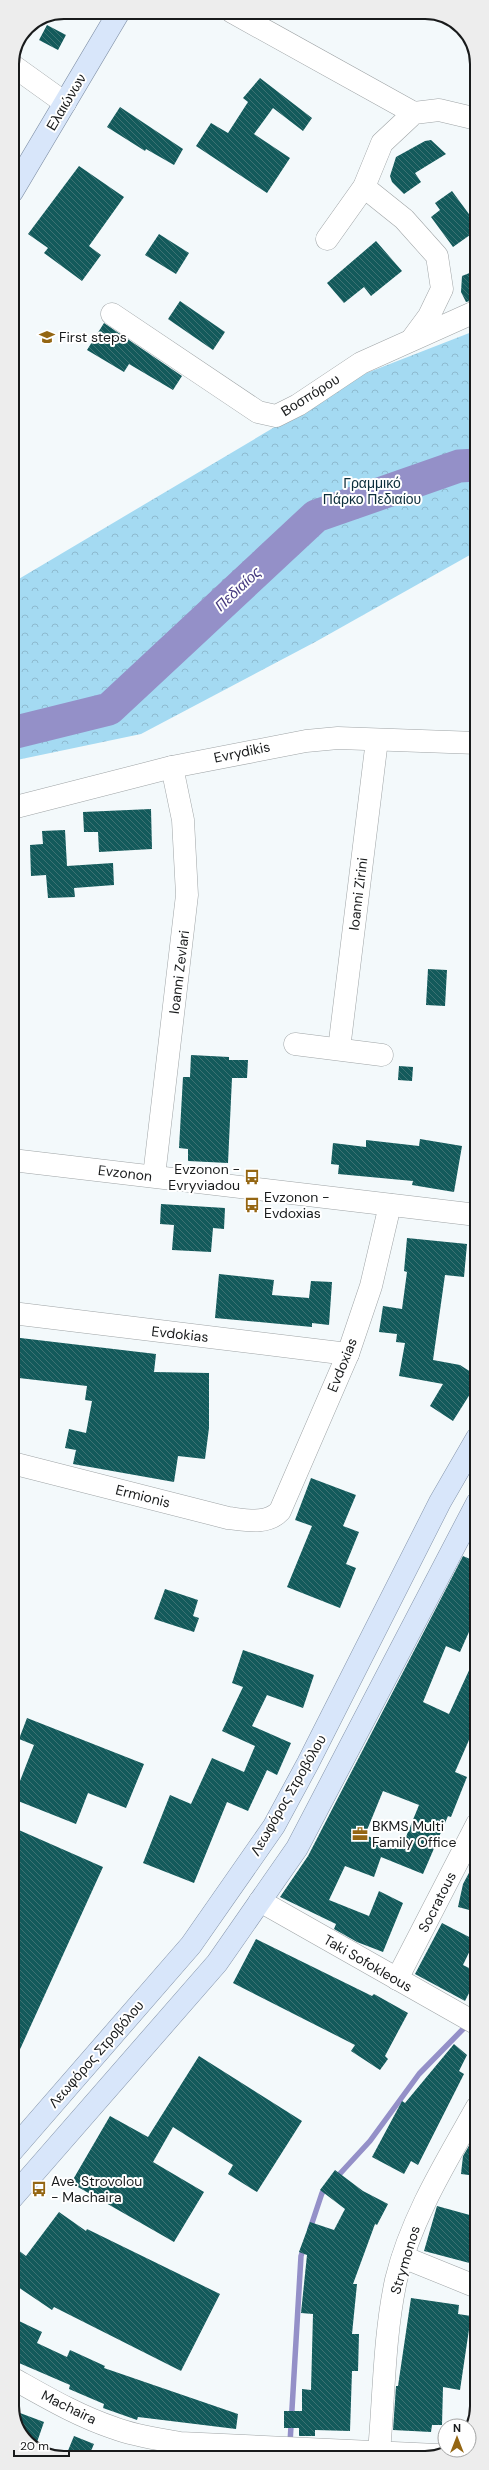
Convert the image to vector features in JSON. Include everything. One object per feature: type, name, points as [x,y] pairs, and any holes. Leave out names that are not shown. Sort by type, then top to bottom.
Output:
[{"type":"main road","name":"Ελαιώνων","points":[[19,178],[115,19]]},
{"type":"main road","name":"Λεωφόρος Στροβόλου","points":[[19,2142],[191,1945],[274,1826],[308,1763],[440,1502],[470,1450]]},
{"type":"main road","name":"Λεωφόρος Στροβόλου","points":[[19,2190],[217,1963],[297,1848],[470,1516]]},
{"type":"street","points":[[245,19],[414,113],[439,110],[470,118]]},
{"type":"street","points":[[19,70],[65,103]]},
{"type":"street","points":[[326,239],[364,186],[382,143],[414,113]]},
{"type":"street","points":[[364,186],[404,219],[437,256],[442,289],[429,316],[412,340]]},
{"type":"street","name":"Βοσπόρου","points":[[112,314],[266,416],[276,416],[298,405],[361,363],[470,314]]},
{"type":"street","name":"Evrydikis","points":[[19,806],[172,768],[306,740],[338,738],[470,743]]},
{"type":"street","name":"Ioanni Zirini","points":[[339,1049],[377,740]]},
{"type":"street","name":"Ioanni Zevlari","points":[[154,1176],[187,895],[183,820],[172,768]]},
{"type":"street","points":[[295,1044],[382,1056]]},
{"type":"street","name":"Evzonon","points":[[19,1161],[390,1205],[470,1212]]},
{"type":"street","name":"Evdoxias","points":[[274,1517],[280,1511],[348,1354],[372,1286],[390,1205]]},
{"type":"street","name":"Evdokias","points":[[19,1314],[348,1354]]},
{"type":"street","name":"Ermionis","points":[[19,1465],[228,1518],[264,1520],[274,1517]]},
{"type":"street","name":"Socratous","points":[[397,1979],[470,1838]]},
{"type":"street","name":"Taki Sofokleous","points":[[260,1900],[470,2020]]},
{"type":"street","name":"Strymonos","points":[[379,2451],[393,2302],[403,2257],[426,2200],[470,2120]]},
{"type":"street","points":[[403,2257],[470,2284]]},
{"type":"street","name":"Machaira","points":[[19,2382],[89,2418],[115,2429],[146,2437],[180,2443],[353,2451]]},
{"type":"green space","name":"Γραμμικό Πάρκο Πεδιαίου","points":[[470,333],[470,555],[317,641],[141,734],[19,760],[19,579],[364,374]]},
{"type":"building","points":[[47,25],[66,35],[58,50],[39,40]]},
{"type":"building","points":[[260,78],[312,118],[303,131],[273,108],[254,134],[290,158],[267,193],[196,146],[211,123],[228,133],[248,102],[243,98]]},
{"type":"building","points":[[120,107],[183,149],[174,165],[146,149],[145,151],[107,127]]},
{"type":"building","points":[[431,140],[446,154],[415,173],[421,182],[404,194],[392,182],[390,176],[396,157],[425,141]]},
{"type":"building","points":[[79,166],[124,197],[89,246],[101,255],[82,281],[44,253],[48,248],[28,234]]},
{"type":"building","points":[[452,191],[470,215],[470,235],[453,247],[431,217],[440,210],[435,203]]},
{"type":"building","points":[[159,234],[189,253],[176,274],[145,255]]},
{"type":"building","points":[[376,241],[402,271],[371,296],[364,287],[344,303],[327,283]]},
{"type":"building","points":[[470,273],[470,301],[466,302],[461,292],[462,276]]},
{"type":"building","points":[[180,301],[225,332],[213,350],[168,319]]},
{"type":"building","points":[[104,323],[182,376],[173,390],[129,364],[124,372],[87,350]]},
{"type":"building","points":[[151,809],[152,849],[99,852],[98,832],[84,832],[83,812]]},
{"type":"building","points":[[65,830],[67,866],[113,863],[114,885],[74,888],[75,897],[48,898],[46,875],[31,876],[30,845],[43,844],[42,831]]},
{"type":"building","points":[[428,969],[447,970],[445,1006],[426,1005]]},
{"type":"building","points":[[191,1055],[229,1057],[229,1060],[248,1060],[247,1078],[232,1078],[228,1163],[188,1161],[188,1149],[179,1148],[183,1077],[190,1077]]},
{"type":"building","points":[[399,1066],[413,1067],[412,1081],[398,1080]]},
{"type":"building","points":[[420,1139],[462,1146],[454,1192],[412,1185],[413,1181],[338,1174],[339,1165],[331,1164],[333,1143],[366,1147],[366,1140],[419,1146]]},
{"type":"building","points":[[161,1204],[225,1208],[224,1229],[213,1228],[211,1252],[172,1250],[174,1225],[160,1224]]},
{"type":"building","points":[[407,1238],[467,1244],[464,1277],[445,1275],[433,1360],[460,1365],[470,1371],[470,1394],[453,1421],[430,1406],[443,1384],[399,1376],[405,1343],[396,1342],[397,1334],[379,1332],[383,1306],[402,1309],[407,1272],[404,1271]]},
{"type":"building","points":[[219,1274],[274,1280],[272,1295],[309,1298],[311,1281],[332,1282],[329,1325],[312,1323],[312,1327],[215,1318]]},
{"type":"building","points":[[19,1338],[156,1354],[154,1372],[209,1373],[209,1428],[205,1459],[178,1456],[174,1482],[73,1464],[76,1450],[65,1448],[69,1429],[86,1433],[92,1401],[85,1400],[87,1386],[19,1378]]},
{"type":"building","points":[[311,1478],[356,1495],[343,1526],[359,1532],[346,1564],[356,1568],[340,1608],[287,1587],[312,1526],[295,1520]]},
{"type":"building","points":[[463,1556],[470,1559],[470,1630],[460,1652],[446,1646],[423,1702],[449,1714],[470,1668],[470,1740],[455,1772],[467,1777],[451,1817],[448,1816],[423,1874],[381,1857],[374,1877],[345,1866],[329,1900],[369,1916],[379,1891],[403,1903],[383,1952],[357,1942],[334,1929],[336,1924],[280,1897],[308,1856]],"holes":[[[383,1791],[419,1805],[401,1849],[365,1835]]]},
{"type":"building","points":[[165,1589],[198,1600],[193,1616],[199,1618],[194,1632],[154,1619]]},
{"type":"building","points":[[243,1650],[314,1675],[303,1708],[267,1695],[252,1726],[291,1743],[277,1775],[267,1770],[248,1811],[227,1802],[194,1883],[143,1863],[170,1795],[191,1804],[212,1758],[244,1772],[255,1746],[222,1731],[243,1687],[232,1683]]},
{"type":"building","points":[[27,1718],[144,1764],[126,1808],[88,1793],[76,1824],[19,1801],[19,1784],[34,1745],[19,1739]]},
{"type":"building","points":[[19,1830],[103,1867],[19,2052]]},
{"type":"building","points":[[470,1871],[470,1910],[458,1907],[463,1884]]},
{"type":"building","points":[[442,1923],[470,1937],[470,1950],[463,1965],[470,1968],[470,1991],[465,2001],[415,1974]]},
{"type":"building","points":[[256,1939],[372,1996],[374,1994],[408,2013],[385,2056],[388,2059],[380,2070],[351,2051],[355,2045],[233,1983]]},
{"type":"building","points":[[454,2044],[467,2055],[459,2071],[464,2074],[418,2165],[411,2161],[404,2174],[372,2157],[402,2101],[405,2103]]},
{"type":"building","points":[[199,2056],[302,2121],[257,2192],[228,2174],[233,2165],[173,2127],[153,2162],[204,2192],[174,2242],[71,2183],[110,2116],[148,2137]]},
{"type":"building","points":[[470,2144],[470,2175],[461,2174],[463,2156]]},
{"type":"building","points":[[335,2170],[363,2191],[388,2204],[377,2225],[375,2224],[353,2284],[357,2284],[352,2334],[359,2334],[358,2371],[352,2371],[350,2431],[315,2430],[315,2436],[299,2436],[299,2428],[284,2428],[284,2411],[302,2411],[302,2389],[311,2390],[313,2314],[301,2313],[307,2255],[299,2252],[310,2222],[334,2230],[345,2209],[320,2190]]},
{"type":"building","points":[[437,2206],[470,2215],[470,2263],[424,2251]]},
{"type":"building","points":[[59,2212],[86,2231],[87,2229],[220,2294],[181,2371],[54,2307],[52,2310],[19,2288],[19,2251],[26,2256]]},
{"type":"building","points":[[411,2298],[459,2305],[458,2314],[470,2316],[460,2390],[443,2387],[442,2418],[437,2418],[437,2425],[432,2425],[431,2432],[393,2430],[396,2386],[398,2386]]},
{"type":"building","points":[[19,2321],[42,2332],[37,2343],[67,2357],[70,2350],[105,2366],[104,2368],[238,2414],[236,2429],[138,2417],[137,2420],[103,2408],[104,2404],[69,2389],[70,2385],[19,2363]]},
{"type":"building","points":[[19,2413],[44,2422],[37,2442],[27,2431]]},
{"type":"building","points":[[74,2436],[94,2444],[91,2451],[68,2451]]},
{"type":"waterway","name":"Πεδιαίος","points":[[19,731],[109,709],[316,516],[459,466],[470,465]]},
{"type":"waterway","points":[[336,2178],[370,2141],[419,2074],[466,2026]]},
{"type":"waterway","points":[[310,2229],[322,2193],[327,2188]]},
{"type":"waterway","points":[[290,2443],[301,2256],[304,2247]]},
{"type":"place","name":"First steps","points":[[47,337]]},
{"type":"place","name":"Evzonon - Evryviadou","points":[[252,1177]]},
{"type":"place","name":"Evzonon - Evdoxias","points":[[252,1205]]},
{"type":"place","name":"BKMS Multi Family Office","points":[[360,1834]]},
{"type":"place","name":"Ave. Strovolou - Machaira","points":[[39,2189]]}]
